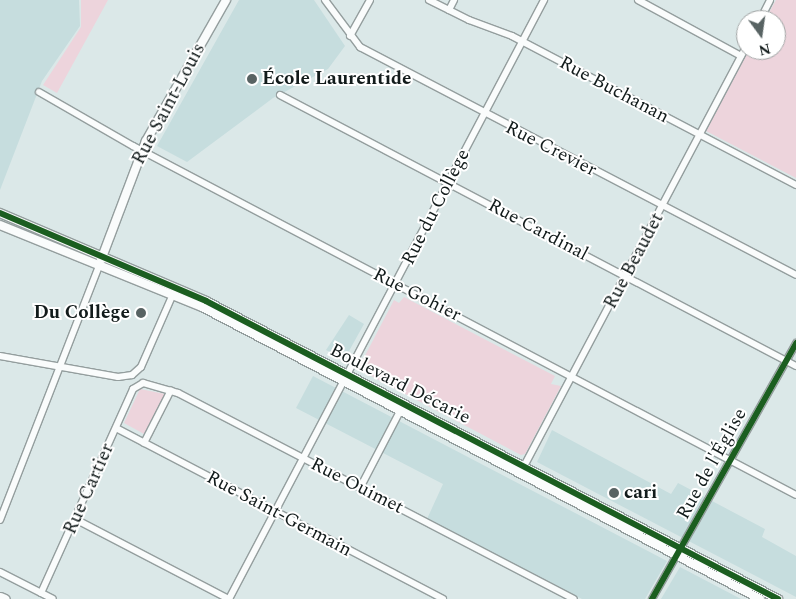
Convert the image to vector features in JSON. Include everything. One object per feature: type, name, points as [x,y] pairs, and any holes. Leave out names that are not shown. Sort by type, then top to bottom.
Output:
[{"type":"main road","points":[[0,597],[5,599]]},
{"type":"street","name":"Rue Saint-Louis","points":[[0,520],[142,150],[226,0]]},
{"type":"street","name":"Rue Crevier","points":[[325,0],[360,47],[484,114],[796,275]]},
{"type":"street","points":[[350,36],[370,0]]},
{"type":"street","name":"Rue Buchanan","points":[[429,0],[522,42],[796,185]]},
{"type":"street","points":[[449,10],[454,0]]},
{"type":"street","name":"Rue du Collège","points":[[229,599],[544,0]]},
{"type":"street","points":[[638,0],[736,53]]},
{"type":"street","name":"Rue Beaudet","points":[[522,470],[739,60]]},
{"type":"street","name":"Rue Gohier","points":[[39,92],[142,150],[796,495]]},
{"type":"street","name":"Rue Cardinal","points":[[280,95],[796,366]]},
{"type":"street","name":"Boulevard Décarie","points":[[0,213],[102,256],[348,374],[522,470],[679,552],[778,599]]},
{"type":"street","name":"Boulevard Décarie","points":[[0,225],[99,266],[175,291],[400,411],[522,470]]},
{"type":"street","points":[[0,356],[118,377],[132,375],[141,367],[175,291]]},
{"type":"street","name":"Rue de l'Église","points":[[652,599],[796,343]]},
{"type":"street","name":"Rue Ouimet","points":[[137,384],[145,383],[171,390],[574,599]]},
{"type":"street","name":"Rue Cartier","points":[[41,593],[137,384]]},
{"type":"street","points":[[144,443],[171,390]]},
{"type":"street","points":[[360,488],[400,411]]},
{"type":"street","name":"Rue Saint-Germain","points":[[116,428],[443,599]]},
{"type":"street","points":[[75,519],[229,599]]},
{"type":"street","name":"Boulevard Décarie","points":[[679,552],[760,599]]},
{"type":"street","points":[[0,572],[53,599]]},
{"type":"shaded area","points":[[0,0],[79,0],[80,26],[42,81],[0,190]]},
{"type":"shaded area","points":[[81,0],[108,0],[57,93],[43,85],[81,27]]},
{"type":"shaded area","name":"École Laurentide","points":[[239,0],[314,0],[345,46],[328,69],[273,98],[187,162],[157,146]]},
{"type":"shaded area","points":[[776,0],[796,0],[796,178],[706,131],[744,60],[786,60],[786,10],[770,10]]},
{"type":"shaded area","points":[[404,297],[555,376],[551,384],[561,386],[525,454],[521,455],[358,369],[394,300],[399,303]]},
{"type":"shaded area","points":[[349,315],[364,324],[344,360],[326,350]]},
{"type":"shaded area","points":[[313,376],[667,561],[645,599],[582,599],[537,576],[535,579],[427,519],[443,484],[296,408]]},
{"type":"shaded area","points":[[140,389],[165,394],[144,434],[124,423]]},
{"type":"shaded area","points":[[552,430],[671,494],[678,483],[765,529],[762,537],[796,556],[796,597],[537,462]]},
{"type":"shaded area","points":[[680,567],[741,599],[661,599]]},
{"type":"cycle path","points":[[0,213],[206,301],[778,599]]},
{"type":"cycle path","points":[[652,599],[796,343]]},
{"type":"place","name":"École Laurentide","points":[[252,79]]},
{"type":"place","name":"Du Collège","points":[[141,313]]},
{"type":"place","name":"cari","points":[[614,493]]}]
